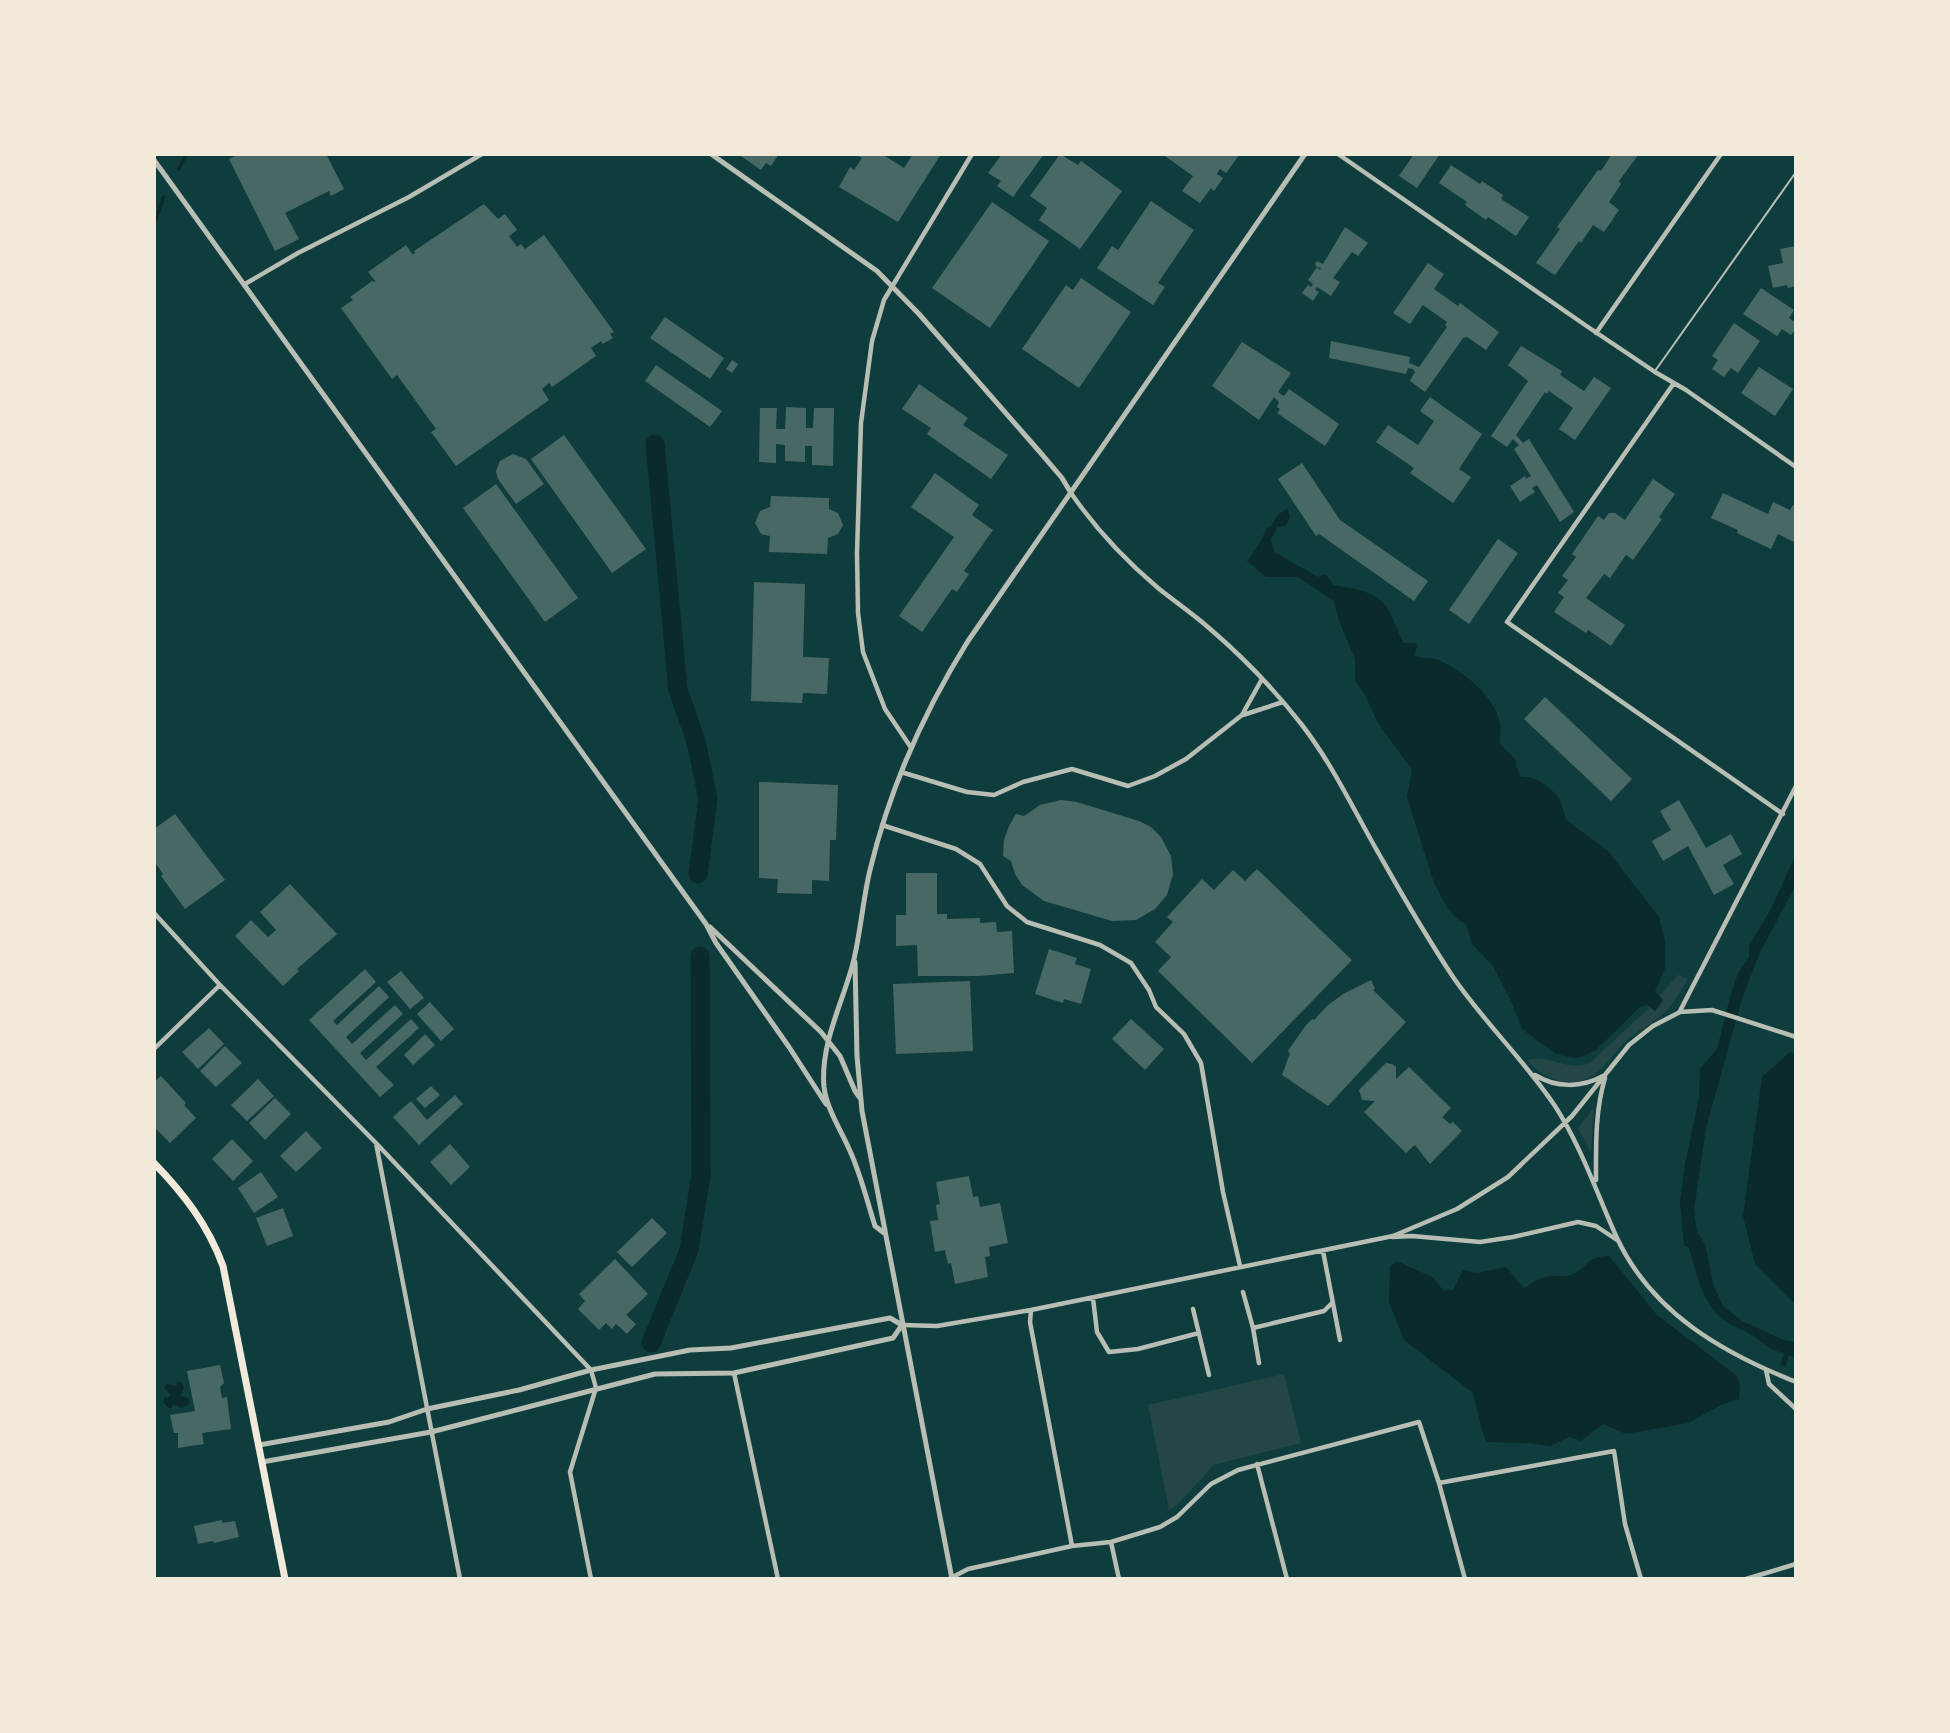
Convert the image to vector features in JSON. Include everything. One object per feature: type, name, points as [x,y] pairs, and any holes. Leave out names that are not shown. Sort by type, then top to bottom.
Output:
[{"type":"main road","points":[[154,1164],[188,1201],[217,1250],[228,1289],[285,1579]]},
{"type":"street","points":[[245,284],[298,253],[409,197],[482,154]]},
{"type":"street","points":[[711,154],[877,271],[1039,451],[1062,478],[1079,507],[1120,552],[1263,678],[1334,769],[1382,860],[1454,978],[1530,1072],[1564,1123],[1596,1185],[1618,1241],[1637,1273],[1676,1315],[1726,1350],[1796,1382]]},
{"type":"street","points":[[911,746],[891,721],[863,652],[858,613],[861,423],[872,341],[884,300],[972,154]]},
{"type":"street","points":[[830,1110],[824,1086],[829,1040],[855,958],[865,891],[882,825],[900,772],[924,717],[961,652],[1305,154]]},
{"type":"street","points":[[1338,154],[1796,467]]},
{"type":"street","points":[[1596,332],[1721,154]]},
{"type":"street","points":[[154,160],[706,924],[716,943],[830,1110],[851,1153],[875,1226],[884,1233]]},
{"type":"street","points":[[1674,383],[1507,622],[1783,814]]},
{"type":"street","points":[[1242,715],[1263,678]]},
{"type":"street","points":[[900,772],[967,792],[994,794],[1023,782],[1072,769],[1128,786],[1155,776],[1186,759],[1242,715],[1283,702]]},
{"type":"street","points":[[1679,1012],[1796,786]]},
{"type":"street","points":[[882,825],[956,849],[980,864],[1007,906],[1027,922],[1100,945],[1131,963],[1149,990],[1156,1007],[1184,1034],[1201,1063],[1223,1192],[1240,1266]]},
{"type":"street","points":[[154,913],[591,1370],[596,1388],[570,1472],[591,1579]]},
{"type":"street","points":[[706,924],[753,965],[829,1040],[844,1063],[860,1098]]},
{"type":"street","points":[[855,958],[860,1098],[951,1579],[968,1569],[1072,1546],[1111,1542],[1160,1527],[1177,1517],[1224,1475],[1419,1422],[1465,1579]]},
{"type":"street","points":[[154,1048],[220,985]]},
{"type":"street","points":[[258,1445],[389,1422],[427,1409],[519,1390],[591,1370],[690,1350],[731,1348],[890,1318],[902,1325],[929,1327],[1031,1310],[1380,1238],[1426,1224],[1475,1200],[1508,1177],[1564,1123],[1623,1051],[1653,1026],[1679,1012],[1712,1010],[1795,1035]]},
{"type":"street","points":[[1530,1072],[1543,1080],[1570,1086],[1591,1082],[1606,1074]]},
{"type":"street","points":[[1596,1185],[1596,1129],[1600,1094],[1606,1074]]},
{"type":"street","points":[[375,1142],[460,1579]]},
{"type":"street","points":[[1380,1238],[1412,1236],[1480,1242],[1578,1222],[1595,1226],[1618,1241]]},
{"type":"street","points":[[1323,1251],[1340,1340]]},
{"type":"street","points":[[1243,1292],[1259,1363]]},
{"type":"street","points":[[1093,1297],[1097,1332],[1109,1352],[1138,1349],[1199,1333]]},
{"type":"street","points":[[1253,1328],[1324,1311],[1331,1304]]},
{"type":"street","points":[[1193,1309],[1209,1376]]},
{"type":"street","points":[[1031,1310],[1030,1322],[1072,1546]]},
{"type":"street","points":[[262,1462],[432,1432],[655,1374],[734,1373],[893,1338],[902,1325]]},
{"type":"street","points":[[1766,1370],[1769,1384],[1796,1409]]},
{"type":"street","points":[[734,1373],[778,1579]]},
{"type":"street","points":[[1439,1483],[1615,1451],[1625,1524],[1641,1579]]},
{"type":"street","points":[[1257,1464],[1287,1579]]},
{"type":"street","points":[[1111,1542],[1119,1579]]},
{"type":"street","points":[[1746,1579],[1796,1564]]},
{"type":"lane","points":[[1655,372],[1796,172]]},
{"type":"shaded area","points":[[1287,508],[1290,517],[1286,526],[1277,527],[1271,540],[1274,552],[1318,577],[1325,574],[1334,585],[1362,591],[1375,597],[1389,610],[1404,643],[1417,644],[1415,656],[1441,661],[1477,686],[1497,713],[1501,726],[1500,744],[1516,760],[1521,777],[1538,781],[1554,792],[1561,802],[1566,820],[1608,851],[1659,917],[1665,940],[1665,969],[1655,991],[1663,1000],[1655,1011],[1647,1005],[1641,1006],[1596,1050],[1573,1058],[1556,1054],[1522,1029],[1493,966],[1472,944],[1466,924],[1448,909],[1434,883],[1407,797],[1412,770],[1378,723],[1355,680],[1355,659],[1334,601],[1298,577],[1266,577],[1247,561],[1267,528]]},
{"type":"shaded area","points":[[1796,854],[1796,885],[1760,952],[1742,999],[1706,1128],[1694,1210],[1697,1232],[1705,1244],[1714,1287],[1723,1306],[1742,1321],[1784,1340],[1796,1342],[1796,1358],[1789,1355],[1785,1367],[1780,1365],[1784,1353],[1770,1348],[1747,1332],[1724,1321],[1714,1311],[1700,1285],[1689,1248],[1684,1245],[1680,1202],[1699,1098],[1700,1069],[1717,1049],[1738,973],[1749,957],[1749,946],[1771,909]]},
{"type":"shaded area","points":[[1678,975],[1688,979],[1667,1010],[1628,1039],[1603,1067],[1590,1077],[1581,1081],[1561,1081],[1543,1074],[1527,1060],[1543,1059],[1575,1066],[1591,1062],[1650,1007],[1655,1011],[1663,1000],[1659,996]]},
{"type":"shaded area","points":[[1790,1052],[1796,1054],[1796,1305],[1755,1264],[1743,1216],[1762,1077]]},
{"type":"shaded area","points":[[1594,1109],[1591,1153],[1578,1128]]},
{"type":"shaded area","points":[[1609,1256],[1657,1315],[1737,1376],[1740,1385],[1739,1399],[1721,1405],[1688,1423],[1626,1434],[1603,1424],[1581,1441],[1569,1437],[1551,1446],[1487,1442],[1473,1393],[1404,1340],[1389,1302],[1390,1266],[1397,1261],[1432,1277],[1444,1291],[1453,1290],[1463,1270],[1477,1273],[1506,1267],[1524,1288],[1546,1277],[1571,1275],[1591,1260]]},
{"type":"shaded area","points":[[1284,1374],[1301,1443],[1214,1465],[1177,1505],[1169,1510],[1148,1405]]},
{"type":"shaded area","points":[[177,1382],[182,1383],[184,1388],[180,1396],[188,1398],[190,1404],[181,1408],[174,1404],[170,1409],[163,1402],[165,1397],[170,1395],[164,1387],[167,1384],[177,1386]]},
{"type":"building","points":[[239,154],[326,154],[344,189],[331,196],[329,191],[285,213],[299,239],[275,251],[229,159]]},
{"type":"building","points":[[738,154],[779,154],[771,166],[766,163],[761,170]]},
{"type":"building","points":[[855,154],[882,154],[904,168],[913,154],[941,154],[898,222],[839,187],[850,167],[854,170],[862,158]]},
{"type":"building","points":[[1002,154],[1044,154],[1013,197],[997,186],[1001,181],[988,173]]},
{"type":"building","points":[[1060,154],[1078,165],[1081,161],[1122,191],[1080,249],[1039,220],[1047,208],[1030,196]]},
{"type":"building","points":[[1162,154],[1240,154],[1226,173],[1220,169],[1217,174],[1223,178],[1214,191],[1211,188],[1200,203],[1182,191],[1193,176]]},
{"type":"building","points":[[1414,154],[1440,154],[1417,188],[1399,176]]},
{"type":"building","points":[[1612,154],[1639,154],[1619,181],[1621,184],[1609,202],[1619,210],[1604,232],[1593,225],[1555,275],[1536,263],[1560,229],[1557,227]]},
{"type":"building","points":[[1451,165],[1503,195],[1501,199],[1529,217],[1516,236],[1488,217],[1486,220],[1465,205],[1467,202],[1439,183]]},
{"type":"building","points":[[1151,201],[1194,230],[1158,283],[1165,287],[1153,305],[1097,268],[1112,246],[1118,250]]},
{"type":"building","points":[[992,202],[1049,241],[990,328],[932,288]]},
{"type":"building","points":[[484,204],[498,219],[505,214],[517,230],[509,236],[517,247],[521,244],[525,249],[544,235],[614,332],[610,334],[613,338],[603,344],[601,341],[591,348],[596,356],[552,387],[549,383],[542,389],[549,400],[456,466],[431,432],[436,429],[397,375],[392,379],[341,308],[353,300],[350,297],[372,281],[376,282],[368,272],[406,245],[413,255],[414,251]]},
{"type":"building","points":[[1345,227],[1368,243],[1358,256],[1352,252],[1333,278],[1340,282],[1331,296],[1317,287],[1315,290],[1319,292],[1313,301],[1302,293],[1308,285],[1311,287],[1313,284],[1308,280],[1317,267],[1317,261],[1323,264]]},
{"type":"building","points":[[1796,246],[1796,286],[1773,288],[1768,266],[1783,263],[1780,249]]},
{"type":"building","points":[[1428,263],[1444,274],[1434,289],[1458,306],[1460,303],[1499,332],[1486,350],[1467,337],[1463,338],[1425,392],[1410,381],[1415,372],[1413,369],[1408,368],[1406,374],[1329,358],[1331,341],[1410,357],[1409,363],[1419,367],[1447,327],[1447,322],[1423,305],[1410,324],[1393,313]]},
{"type":"building","points":[[1081,278],[1131,312],[1079,388],[1022,349],[1066,285],[1073,290]]},
{"type":"building","points":[[1761,288],[1794,310],[1789,318],[1796,323],[1796,328],[1791,335],[1782,329],[1777,336],[1743,314]]},
{"type":"building","points":[[665,317],[724,358],[710,379],[650,338]]},
{"type":"building","points":[[1734,323],[1760,341],[1738,373],[1731,368],[1724,377],[1712,369],[1718,360],[1712,356]]},
{"type":"building","points":[[1242,342],[1291,373],[1278,392],[1284,396],[1289,389],[1339,424],[1325,446],[1277,413],[1280,409],[1277,407],[1279,402],[1274,397],[1259,420],[1212,386]]},
{"type":"building","points":[[1521,346],[1562,371],[1560,375],[1584,391],[1594,377],[1611,388],[1575,440],[1559,429],[1573,408],[1549,391],[1547,394],[1545,392],[1516,435],[1523,443],[1529,439],[1574,512],[1560,522],[1537,485],[1532,488],[1535,492],[1520,502],[1510,486],[1525,476],[1526,479],[1531,476],[1514,449],[1519,445],[1513,439],[1507,447],[1491,436],[1528,381],[1508,365]]},
{"type":"building","points":[[732,360],[738,364],[732,373],[726,369]]},
{"type":"building","points":[[656,365],[722,411],[710,427],[645,381]]},
{"type":"building","points":[[1759,367],[1793,389],[1775,416],[1741,393]]},
{"type":"building","points":[[919,384],[968,418],[963,425],[1008,455],[991,479],[927,434],[931,428],[902,409]]},
{"type":"building","points":[[1430,397],[1482,434],[1459,469],[1471,477],[1453,503],[1410,473],[1414,468],[1376,442],[1388,425],[1418,445],[1434,421],[1420,411]]},
{"type":"building","points":[[786,407],[806,408],[806,428],[813,428],[814,408],[834,408],[833,466],[812,465],[812,446],[805,446],[805,462],[785,461],[785,445],[776,444],[776,463],[759,462],[760,408],[777,408],[776,429],[785,429]]},
{"type":"building","points":[[564,435],[646,549],[612,573],[531,459]]},
{"type":"building","points":[[513,454],[526,459],[544,484],[516,504],[498,479],[496,471],[500,461]]},
{"type":"building","points":[[1302,463],[1340,520],[1428,581],[1414,601],[1319,534],[1316,536],[1278,479]]},
{"type":"building","points":[[935,473],[979,505],[972,515],[993,530],[964,571],[969,574],[957,592],[952,589],[922,632],[899,616],[954,537],[911,507]]},
{"type":"building","points":[[1653,479],[1675,494],[1659,517],[1662,519],[1633,560],[1626,555],[1610,578],[1604,574],[1586,598],[1625,625],[1611,646],[1554,612],[1564,597],[1558,593],[1568,580],[1562,576],[1576,557],[1572,554],[1598,516],[1604,520],[1609,513],[1615,513],[1625,520]]},
{"type":"building","points":[[496,484],[578,598],[545,622],[463,508]]},
{"type":"building","points":[[1723,493],[1768,514],[1773,502],[1790,510],[1793,505],[1796,506],[1796,543],[1778,534],[1771,549],[1711,518]]},
{"type":"building","points":[[771,496],[829,498],[829,509],[838,513],[843,525],[838,534],[828,538],[827,554],[769,552],[770,536],[761,534],[755,523],[760,511],[770,507]]},
{"type":"building","points":[[1498,539],[1518,553],[1469,624],[1449,610]]},
{"type":"building","points":[[754,582],[805,584],[803,657],[829,658],[827,694],[803,693],[802,703],[751,701]]},
{"type":"building","points":[[1545,697],[1632,779],[1611,801],[1524,719]]},
{"type":"building","points":[[759,782],[838,785],[836,840],[830,840],[829,881],[812,880],[812,894],[777,893],[778,879],[759,878]]},
{"type":"building","points":[[1061,800],[1077,802],[1139,821],[1151,827],[1161,837],[1171,856],[1173,874],[1167,895],[1155,909],[1136,920],[1112,921],[1044,901],[1022,885],[1011,861],[1003,856],[1004,840],[1009,826],[1016,814],[1024,816],[1040,805]]},
{"type":"building","points":[[1679,800],[1706,848],[1731,834],[1742,854],[1723,865],[1734,884],[1714,895],[1688,846],[1663,861],[1652,841],[1671,830],[1660,811]]},
{"type":"building","points":[[175,814],[225,880],[185,909],[161,876],[163,874],[154,861],[154,829]]},
{"type":"building","points":[[1257,869],[1352,960],[1252,1063],[1158,971],[1171,957],[1155,942],[1173,922],[1167,917],[1202,879],[1214,890],[1233,870],[1245,881]]},
{"type":"building","points":[[906,873],[937,873],[937,914],[947,914],[947,919],[980,918],[980,923],[996,922],[997,932],[1012,931],[1014,973],[918,976],[917,945],[896,946],[896,915],[906,915]]},
{"type":"building","points":[[290,884],[337,934],[297,969],[299,971],[283,986],[235,936],[251,920],[268,937],[276,930],[260,912]]},
{"type":"building","points":[[1049,949],[1077,958],[1075,964],[1091,969],[1081,1004],[1064,999],[1063,1003],[1035,994]]},
{"type":"building","points":[[365,969],[376,982],[333,1021],[337,1025],[379,986],[389,997],[346,1037],[352,1044],[395,1005],[403,1014],[360,1053],[366,1060],[411,1019],[419,1028],[376,1067],[394,1085],[380,1097],[309,1020]]},
{"type":"building","points":[[401,971],[424,998],[410,1009],[387,982]]},
{"type":"building","points":[[1371,980],[1375,989],[1373,990],[1406,1022],[1328,1106],[1282,1075],[1290,1053],[1288,1051],[1306,1025],[1327,1006],[1343,994]]},
{"type":"building","points":[[970,981],[973,1051],[896,1054],[893,984]]},
{"type":"building","points":[[430,1002],[454,1029],[441,1041],[417,1014]]},
{"type":"building","points":[[1131,1019],[1164,1049],[1145,1070],[1112,1039]]},
{"type":"building","points":[[209,1028],[224,1044],[198,1069],[182,1052]]},
{"type":"building","points":[[425,1034],[435,1045],[413,1065],[404,1055]]},
{"type":"building","points":[[225,1046],[242,1063],[216,1087],[200,1071]]},
{"type":"building","points":[[1386,1063],[1396,1067],[1396,1079],[1409,1067],[1451,1108],[1442,1117],[1450,1124],[1453,1122],[1462,1131],[1430,1164],[1415,1145],[1406,1153],[1364,1112],[1375,1101],[1362,1100],[1359,1090]]},
{"type":"building","points":[[161,1076],[196,1118],[170,1143],[154,1127],[154,1082]]},
{"type":"building","points":[[258,1079],[274,1096],[247,1121],[231,1105]]},
{"type":"building","points":[[431,1086],[440,1095],[425,1108],[416,1099]]},
{"type":"building","points":[[455,1095],[463,1104],[419,1145],[393,1117],[411,1101],[427,1120]]},
{"type":"building","points":[[275,1098],[291,1114],[265,1140],[249,1123]]},
{"type":"building","points":[[306,1131],[322,1148],[296,1172],[280,1156]]},
{"type":"building","points":[[232,1139],[253,1161],[233,1181],[212,1159]]},
{"type":"building","points":[[450,1144],[470,1167],[451,1185],[430,1162]]},
{"type":"building","points":[[261,1172],[278,1197],[254,1213],[238,1188]]},
{"type":"building","points":[[969,1176],[973,1197],[978,1196],[980,1207],[1000,1203],[1008,1243],[989,1247],[990,1256],[985,1257],[988,1277],[955,1284],[945,1250],[935,1252],[930,1221],[938,1220],[936,1205],[940,1204],[936,1182]]},
{"type":"building","points":[[283,1208],[293,1236],[267,1246],[256,1218]]},
{"type":"building","points":[[652,1218],[667,1233],[632,1267],[617,1252]]},
{"type":"building","points":[[615,1259],[648,1294],[626,1315],[636,1324],[627,1334],[616,1324],[612,1329],[606,1323],[599,1330],[578,1309],[585,1301],[579,1294]]},
{"type":"building","points":[[220,1365],[224,1383],[220,1387],[222,1398],[227,1397],[231,1429],[202,1433],[204,1444],[178,1448],[178,1433],[174,1433],[170,1415],[195,1411],[187,1371]]},
{"type":"building","points":[[222,1520],[222,1523],[235,1521],[239,1537],[198,1544],[194,1526]]},
{"type":"waterway","points":[[179,169],[186,154]]},
{"type":"waterway","points":[[154,223],[164,197]]},
{"type":"waterway","points":[[655,444],[678,690],[696,741],[708,799],[698,874]]},
{"type":"waterway","points":[[651,1343],[689,1250],[701,1175],[700,956]]}]
